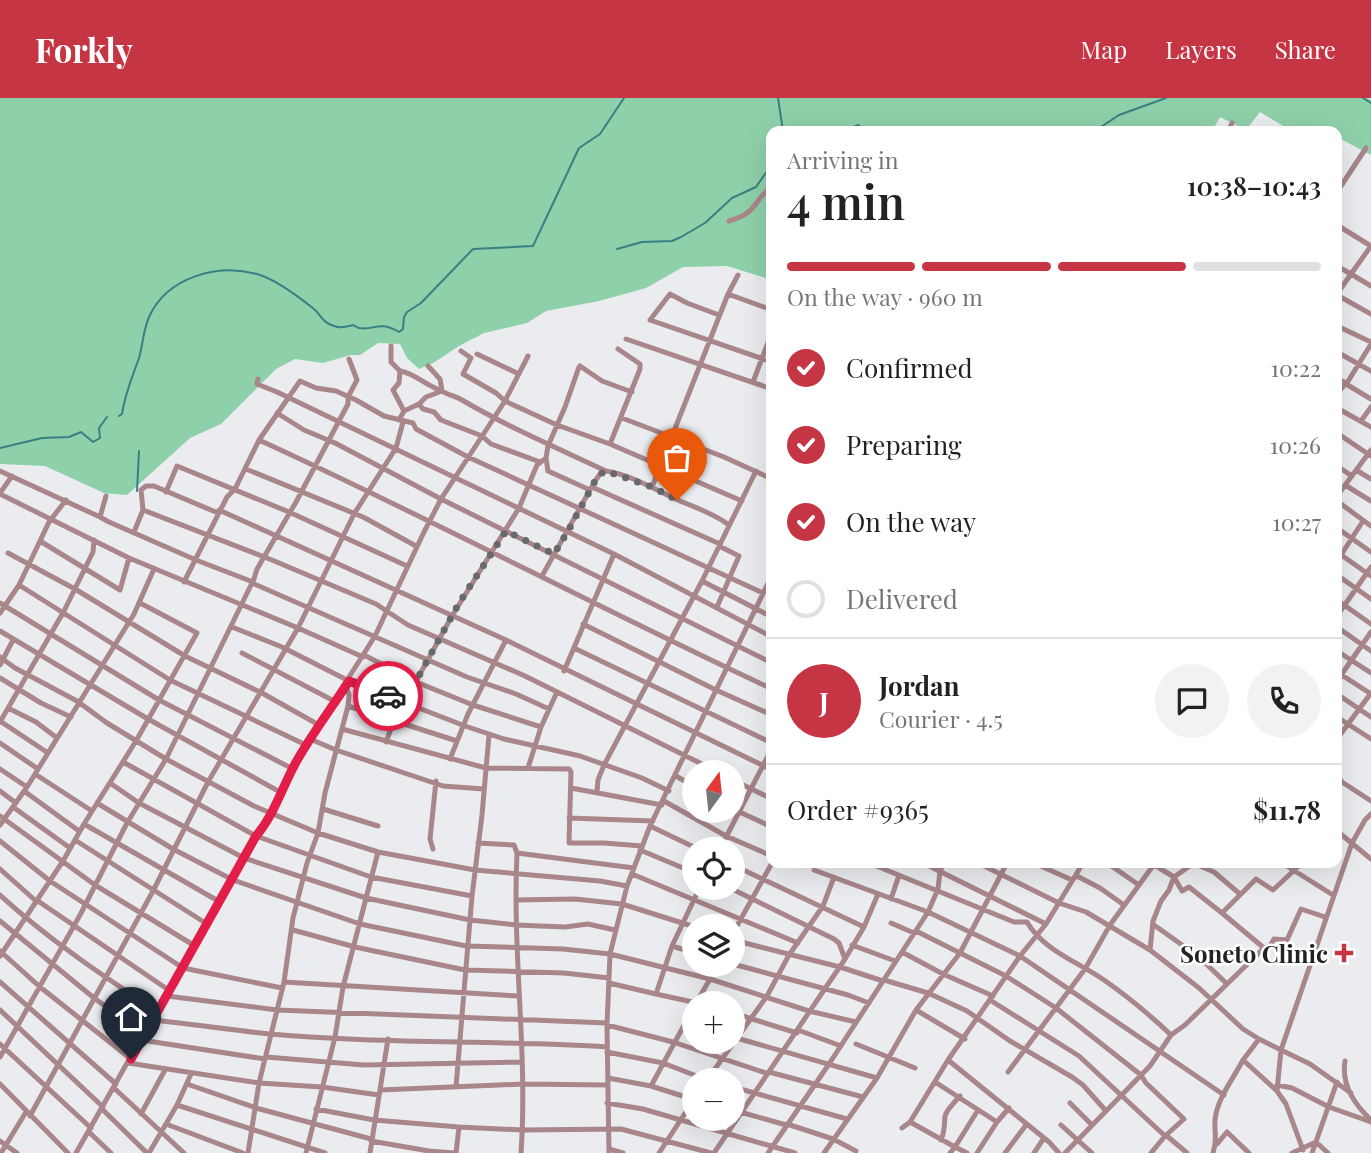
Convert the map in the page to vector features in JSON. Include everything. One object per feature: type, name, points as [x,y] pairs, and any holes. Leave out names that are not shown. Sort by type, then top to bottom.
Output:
[{"type":"street","points":[[1342,184],[1366,148]]},
{"type":"street","points":[[729,221],[749,212],[760,202],[766,191]]},
{"type":"street","points":[[1342,228],[1371,246],[1342,287]]},
{"type":"street","points":[[1342,269],[1371,286]]},
{"type":"street","points":[[652,487],[719,315],[738,275]]},
{"type":"street","points":[[719,315],[670,294],[650,320],[766,360]]},
{"type":"street","points":[[728,294],[766,308]]},
{"type":"street","points":[[1342,297],[1371,314]]},
{"type":"street","points":[[1342,328],[1371,343],[1342,388]]},
{"type":"street","points":[[626,339],[766,387]]},
{"type":"street","points":[[391,346],[391,362],[400,371],[548,446],[652,487],[729,524]]},
{"type":"street","points":[[753,382],[766,347]]},
{"type":"street","points":[[610,444],[640,369],[640,364],[618,349]]},
{"type":"street","points":[[461,351],[471,358],[463,374],[505,401],[742,501]]},
{"type":"street","points":[[477,354],[519,374]]},
{"type":"street","points":[[1342,355],[1371,371]]},
{"type":"street","points":[[76,1153],[256,836],[272,814],[280,792],[308,742],[375,636],[416,546],[441,499],[505,401],[528,356]]},
{"type":"street","points":[[0,1057],[3,1047],[18,1027],[128,822],[179,736],[243,605],[263,557],[348,404],[348,397],[357,380],[349,359]]},
{"type":"street","points":[[428,366],[440,379],[442,391]]},
{"type":"street","points":[[386,742],[394,721],[452,616],[519,508],[543,460],[580,367],[602,381],[632,392]]},
{"type":"street","points":[[1,1153],[3,1143],[28,1114],[46,1087],[139,912],[153,891],[208,782],[298,628],[354,514],[397,448],[404,411],[393,390],[399,383],[400,371]]},
{"type":"street","points":[[258,379],[257,384],[568,531],[766,635]]},
{"type":"street","points":[[184,583],[219,511],[235,489],[259,440],[299,381],[316,388],[336,391],[384,416],[413,423],[416,429],[468,457],[763,593]]},
{"type":"street","points":[[1342,382],[1371,399]]},
{"type":"street","points":[[404,411],[442,391]]},
{"type":"street","points":[[419,404],[423,409],[434,412],[441,420],[482,436],[491,444],[543,460],[548,471],[720,544],[739,555],[717,607]]},
{"type":"street","points":[[1361,421],[1371,407]]},
{"type":"street","points":[[1342,411],[1371,427]]},
{"type":"street","points":[[277,413],[304,430],[766,660]]},
{"type":"street","points":[[622,418],[766,476]]},
{"type":"street","points":[[1342,436],[1370,453],[1342,489]]},
{"type":"street","points":[[259,440],[766,686]]},
{"type":"street","points":[[166,492],[177,466],[289,512],[407,566]]},
{"type":"street","points":[[246,469],[354,514],[416,546]]},
{"type":"street","points":[[1342,470],[1352,477]]},
{"type":"street","points":[[1356,470],[1371,479]]},
{"type":"street","points":[[0,471],[196,560],[467,677],[549,709]]},
{"type":"street","points":[[542,576],[591,488],[600,474],[606,471]]},
{"type":"street","points":[[597,792],[598,780],[695,596],[756,471]]},
{"type":"street","points":[[12,476],[0,494],[129,558],[363,656],[416,682],[473,705],[541,727]]},
{"type":"street","points":[[1345,485],[1371,501]]},
{"type":"street","points":[[134,533],[143,510],[141,490],[154,486],[219,511],[398,590],[764,766]]},
{"type":"street","points":[[100,517],[106,496]]},
{"type":"street","points":[[0,613],[19,585],[40,541],[66,500]]},
{"type":"street","points":[[1342,505],[1371,526]]},
{"type":"street","points":[[143,510],[263,557],[388,611],[408,625],[557,692],[697,760]]},
{"type":"street","points":[[1342,550],[1363,521]]},
{"type":"street","points":[[1342,531],[1371,552]]},
{"type":"street","points":[[48,753],[0,722],[64,611],[93,552],[94,540]]},
{"type":"street","points":[[40,541],[120,590],[129,558]]},
{"type":"street","points":[[8,553],[75,589],[185,656],[262,693],[319,725]]},
{"type":"street","points":[[564,671],[614,554]]},
{"type":"street","points":[[1342,556],[1370,572],[1342,610]]},
{"type":"street","points":[[154,569],[140,603],[79,704],[26,789],[1,820],[95,885],[195,946]]},
{"type":"street","points":[[1342,579],[1371,599]]},
{"type":"street","points":[[702,581],[766,614]]},
{"type":"street","points":[[19,585],[170,680],[248,716],[308,742],[436,781],[443,786],[484,789]]},
{"type":"street","points":[[623,1153],[609,1151],[607,1024],[610,954],[626,886],[652,823],[766,587]]},
{"type":"street","points":[[140,603],[197,633],[136,741],[51,881],[1,953],[129,1061],[165,1070],[259,1083],[380,1093],[608,1081],[651,1086],[682,1095]]},
{"type":"street","points":[[1342,604],[1371,624]]},
{"type":"street","points":[[3,605],[159,700],[293,769]]},
{"type":"street","points":[[583,624],[766,712]]},
{"type":"street","points":[[232,627],[286,649],[347,683],[489,735],[580,755],[669,791]]},
{"type":"street","points":[[0,631],[148,719],[280,792]]},
{"type":"street","points":[[1342,631],[1371,650]]},
{"type":"street","points":[[1342,670],[1371,632]]},
{"type":"street","points":[[13,640],[1,660],[79,704],[166,759],[272,814],[318,834],[378,852],[475,870],[626,886]]},
{"type":"street","points":[[450,759],[473,705],[506,640]]},
{"type":"street","points":[[574,648],[766,742]]},
{"type":"street","points":[[242,653],[335,702]]},
{"type":"street","points":[[1342,654],[1371,673]]},
{"type":"street","points":[[1342,675],[1371,694],[1342,732]]},
{"type":"street","points":[[0,678],[71,717]]},
{"type":"street","points":[[166,1124],[245,1153],[283,985],[297,904],[318,834],[348,705],[347,683]]},
{"type":"street","points":[[528,768],[541,727],[557,692]]},
{"type":"street","points":[[1342,697],[1371,717]]},
{"type":"street","points":[[348,705],[457,741]]},
{"type":"street","points":[[8,708],[36,722],[57,738]]},
{"type":"street","points":[[1342,720],[1371,739]]},
{"type":"street","points":[[342,729],[486,768],[569,769],[569,844],[604,843],[641,848],[682,867]]},
{"type":"street","points":[[456,1087],[466,946],[489,735]]},
{"type":"street","points":[[0,743],[92,811]]},
{"type":"street","points":[[746,798],[766,761]]},
{"type":"street","points":[[123,762],[256,836],[371,877],[472,896]]},
{"type":"street","points":[[0,769],[79,831]]},
{"type":"street","points":[[676,776],[682,779]]},
{"type":"street","points":[[433,849],[430,839],[436,781]]},
{"type":"street","points":[[1342,782],[1371,801]]},
{"type":"street","points":[[110,783],[139,803],[244,858],[366,898],[470,920],[565,927],[584,924],[615,930]]},
{"type":"street","points":[[746,787],[766,796]]},
{"type":"street","points":[[571,788],[663,803],[766,853]]},
{"type":"street","points":[[0,792],[71,848]]},
{"type":"street","points":[[97,803],[173,849],[233,880],[360,924],[466,946],[610,954],[710,979],[809,1011],[856,1022]]},
{"type":"street","points":[[323,809],[378,826]]},
{"type":"street","points":[[1277,1088],[1281,1050],[1325,917],[1352,843],[1371,814]]},
{"type":"street","points":[[746,815],[766,824]]},
{"type":"street","points":[[569,818],[652,823],[682,840]]},
{"type":"street","points":[[726,836],[731,823]]},
{"type":"street","points":[[84,824],[220,902]]},
{"type":"street","points":[[1342,838],[1371,859]]},
{"type":"street","points":[[75,840],[207,924]]},
{"type":"street","points":[[0,841],[85,905],[183,968],[283,985],[518,996]]},
{"type":"street","points":[[478,843],[514,845],[517,853],[517,972],[523,1084],[521,1153]]},
{"type":"street","points":[[307,1151],[335,1037],[343,987],[378,852]]},
{"type":"street","points":[[517,853],[633,871],[682,894]]},
{"type":"street","points":[[745,915],[770,868]]},
{"type":"street","points":[[882,868],[1014,922],[1027,922],[1037,936],[1112,986],[1171,1035]]},
{"type":"street","points":[[934,868],[1046,924]]},
{"type":"street","points":[[768,1153],[928,912],[938,889],[942,868]]},
{"type":"street","points":[[989,868],[1110,925],[1150,950],[1243,1028],[1259,1039],[1310,1064],[1351,1093]]},
{"type":"street","points":[[824,1153],[877,1078],[916,1010],[960,953],[1005,868]]},
{"type":"street","points":[[1045,868],[1072,880]]},
{"type":"street","points":[[902,1128],[910,1122],[948,1060],[1020,956],[1046,924],[1080,868]]},
{"type":"street","points":[[1114,868],[1139,885]]},
{"type":"street","points":[[1008,1072],[1085,969],[1110,925],[1150,868]]},
{"type":"street","points":[[1160,868],[1174,877],[1182,891],[1189,887],[1264,948]]},
{"type":"street","points":[[1150,950],[1153,920],[1161,901],[1170,890],[1174,877],[1187,868]]},
{"type":"street","points":[[1205,868],[1214,872],[1240,894]]},
{"type":"street","points":[[1289,868],[1333,895]]},
{"type":"street","points":[[1222,913],[1256,879],[1273,891],[1298,868]]},
{"type":"street","points":[[0,869],[37,902],[118,954],[168,993],[277,1010],[607,1024],[767,1072],[863,1097]]},
{"type":"street","points":[[745,870],[864,926]]},
{"type":"street","points":[[814,870],[928,912],[1020,956],[1224,1095]]},
{"type":"street","points":[[891,899],[899,875]]},
{"type":"street","points":[[1072,880],[1077,876],[1124,905]]},
{"type":"street","points":[[745,1025],[823,906],[834,877]]},
{"type":"street","points":[[745,894],[839,943],[845,959]]},
{"type":"street","points":[[745,1102],[798,1032],[809,1011],[840,967],[864,926],[877,894]]},
{"type":"street","points":[[0,895],[62,946],[158,1012]]},
{"type":"street","points":[[516,900],[575,899],[622,904],[682,922]]},
{"type":"street","points":[[688,914],[694,900],[730,914]]},
{"type":"street","points":[[1122,1094],[1065,1153],[1141,1075],[1171,1035],[1185,1025],[1264,948],[1270,946],[1274,939],[1287,940],[1301,909],[1325,917]]},
{"type":"street","points":[[745,920],[798,943]]},
{"type":"street","points":[[0,921],[143,1037],[266,1058],[328,1063],[383,1065],[522,1062]]},
{"type":"street","points":[[891,923],[1006,976],[1056,1008],[1141,1075],[1184,1119],[1151,1153]]},
{"type":"street","points":[[1154,925],[1199,957],[1227,984]]},
{"type":"street","points":[[656,994],[672,946],[682,927]]},
{"type":"street","points":[[293,930],[355,947],[465,970],[564,973],[609,981],[682,1000]]},
{"type":"street","points":[[745,943],[928,993],[959,1007],[1083,1085],[1105,1111]]},
{"type":"street","points":[[672,946],[682,949]]},
{"type":"street","points":[[852,946],[895,961]]},
{"type":"street","points":[[902,953],[991,998],[1079,1056],[1187,1153]]},
{"type":"street","points":[[745,967],[869,1003]]},
{"type":"street","points":[[703,991],[710,979]]},
{"type":"street","points":[[0,982],[70,1043],[184,1153]]},
{"type":"street","points":[[0,1010],[148,1153],[177,1105],[191,1074]]},
{"type":"street","points":[[916,1010],[965,1039]]},
{"type":"street","points":[[745,1016],[841,1046]]},
{"type":"street","points":[[153,1020],[271,1034],[459,1042],[521,1041],[607,1049],[682,1070]]},
{"type":"street","points":[[651,1086],[682,1027]]},
{"type":"street","points":[[370,1153],[388,1039]]},
{"type":"street","points":[[1213,1150],[1217,1135],[1215,1121],[1224,1095],[1242,1060],[1259,1039]]},
{"type":"street","points":[[745,1040],[877,1078]]},
{"type":"street","points":[[856,1044],[915,1068]]},
{"type":"street","points":[[3,1047],[111,1153]]},
{"type":"street","points":[[716,1068],[725,1054]]},
{"type":"street","points":[[948,1060],[1009,1108],[1059,1153]]},
{"type":"street","points":[[1242,1060],[1277,1088],[1286,1104],[1303,1150]]},
{"type":"street","points":[[1345,1061],[1345,1081],[1360,1109],[1371,1121]]},
{"type":"street","points":[[141,1114],[165,1070]]},
{"type":"street","points":[[935,1082],[998,1122]]},
{"type":"street","points":[[1312,1153],[1337,1082]]},
{"type":"street","points":[[0,1084],[68,1153]]},
{"type":"street","points":[[187,1084],[256,1108],[371,1140],[455,1153],[459,1127]]},
{"type":"street","points":[[1277,1088],[1292,1088],[1329,1107],[1371,1121]]},
{"type":"street","points":[[745,1090],[847,1119]]},
{"type":"street","points":[[941,1140],[947,1112],[960,1096]]},
{"type":"street","points":[[1070,1103],[1092,1125]]},
{"type":"street","points":[[607,1104],[643,1109],[795,1153]]},
{"type":"street","points":[[177,1105],[307,1151],[325,1153]]},
{"type":"street","points":[[977,1153],[1009,1108]]},
{"type":"street","points":[[316,1110],[374,1120],[459,1127],[609,1129],[636,1132],[713,1153],[727,1131]]},
{"type":"street","points":[[950,1153],[978,1110]]},
{"type":"street","points":[[745,1113],[833,1139],[856,1151]]},
{"type":"street","points":[[659,1153],[682,1117]]},
{"type":"street","points":[[910,1122],[967,1153]]},
{"type":"street","points":[[1005,1153],[1026,1125]]},
{"type":"street","points":[[1061,1125],[1092,1153]]},
{"type":"street","points":[[1213,1150],[1227,1132],[1249,1153]]},
{"type":"street","points":[[1034,1153],[1044,1138]]},
{"type":"street","points":[[1292,1153],[1316,1142]]},
{"type":"street","points":[[1316,1142],[1328,1153]]},
{"type":"street","points":[[3,1143],[17,1153]]},
{"type":"green space","points":[[0,98],[1371,100],[1371,155],[1342,140],[1342,126],[1284,126],[1260,112],[1249,126],[1238,126],[1220,117],[1215,126],[766,126],[766,278],[727,266],[683,267],[646,288],[599,301],[546,311],[527,323],[484,333],[419,369],[407,358],[400,344],[378,343],[360,355],[323,363],[295,359],[276,369],[221,424],[190,438],[127,495],[104,493],[45,466],[0,464]]},
{"type":"waterway","points":[[119,416],[122,414],[139,358],[149,317],[157,303],[181,283],[212,272],[244,271],[274,281],[332,325],[353,325],[364,329],[381,326],[399,332],[403,329],[407,312],[421,303],[473,249],[533,246],[579,148],[600,134],[624,98]]},
{"type":"waterway","points":[[778,98],[782,126]]},
{"type":"waterway","points":[[1102,126],[1119,115],[1166,98]]},
{"type":"waterway","points":[[1363,98],[1371,103]]},
{"type":"waterway","points":[[617,249],[642,242],[672,241],[681,237],[705,223],[732,198],[756,187],[766,173]]},
{"type":"waterway","points":[[0,448],[42,438],[69,437],[81,432],[93,442],[100,438],[99,428],[107,417]]},
{"type":"waterway","points":[[137,491],[139,451]]},
{"type":"way so far","points":[[388,696],[404,703],[459,603],[506,531],[554,554],[595,481],[606,471],[652,487],[677,500]]},
{"type":"place","name":"Soneto Clinic","points":[[1344,953]]},
{"type":"route","points":[[131,1059],[256,836],[272,814],[280,792],[306,745],[349,681],[388,696]]}]
